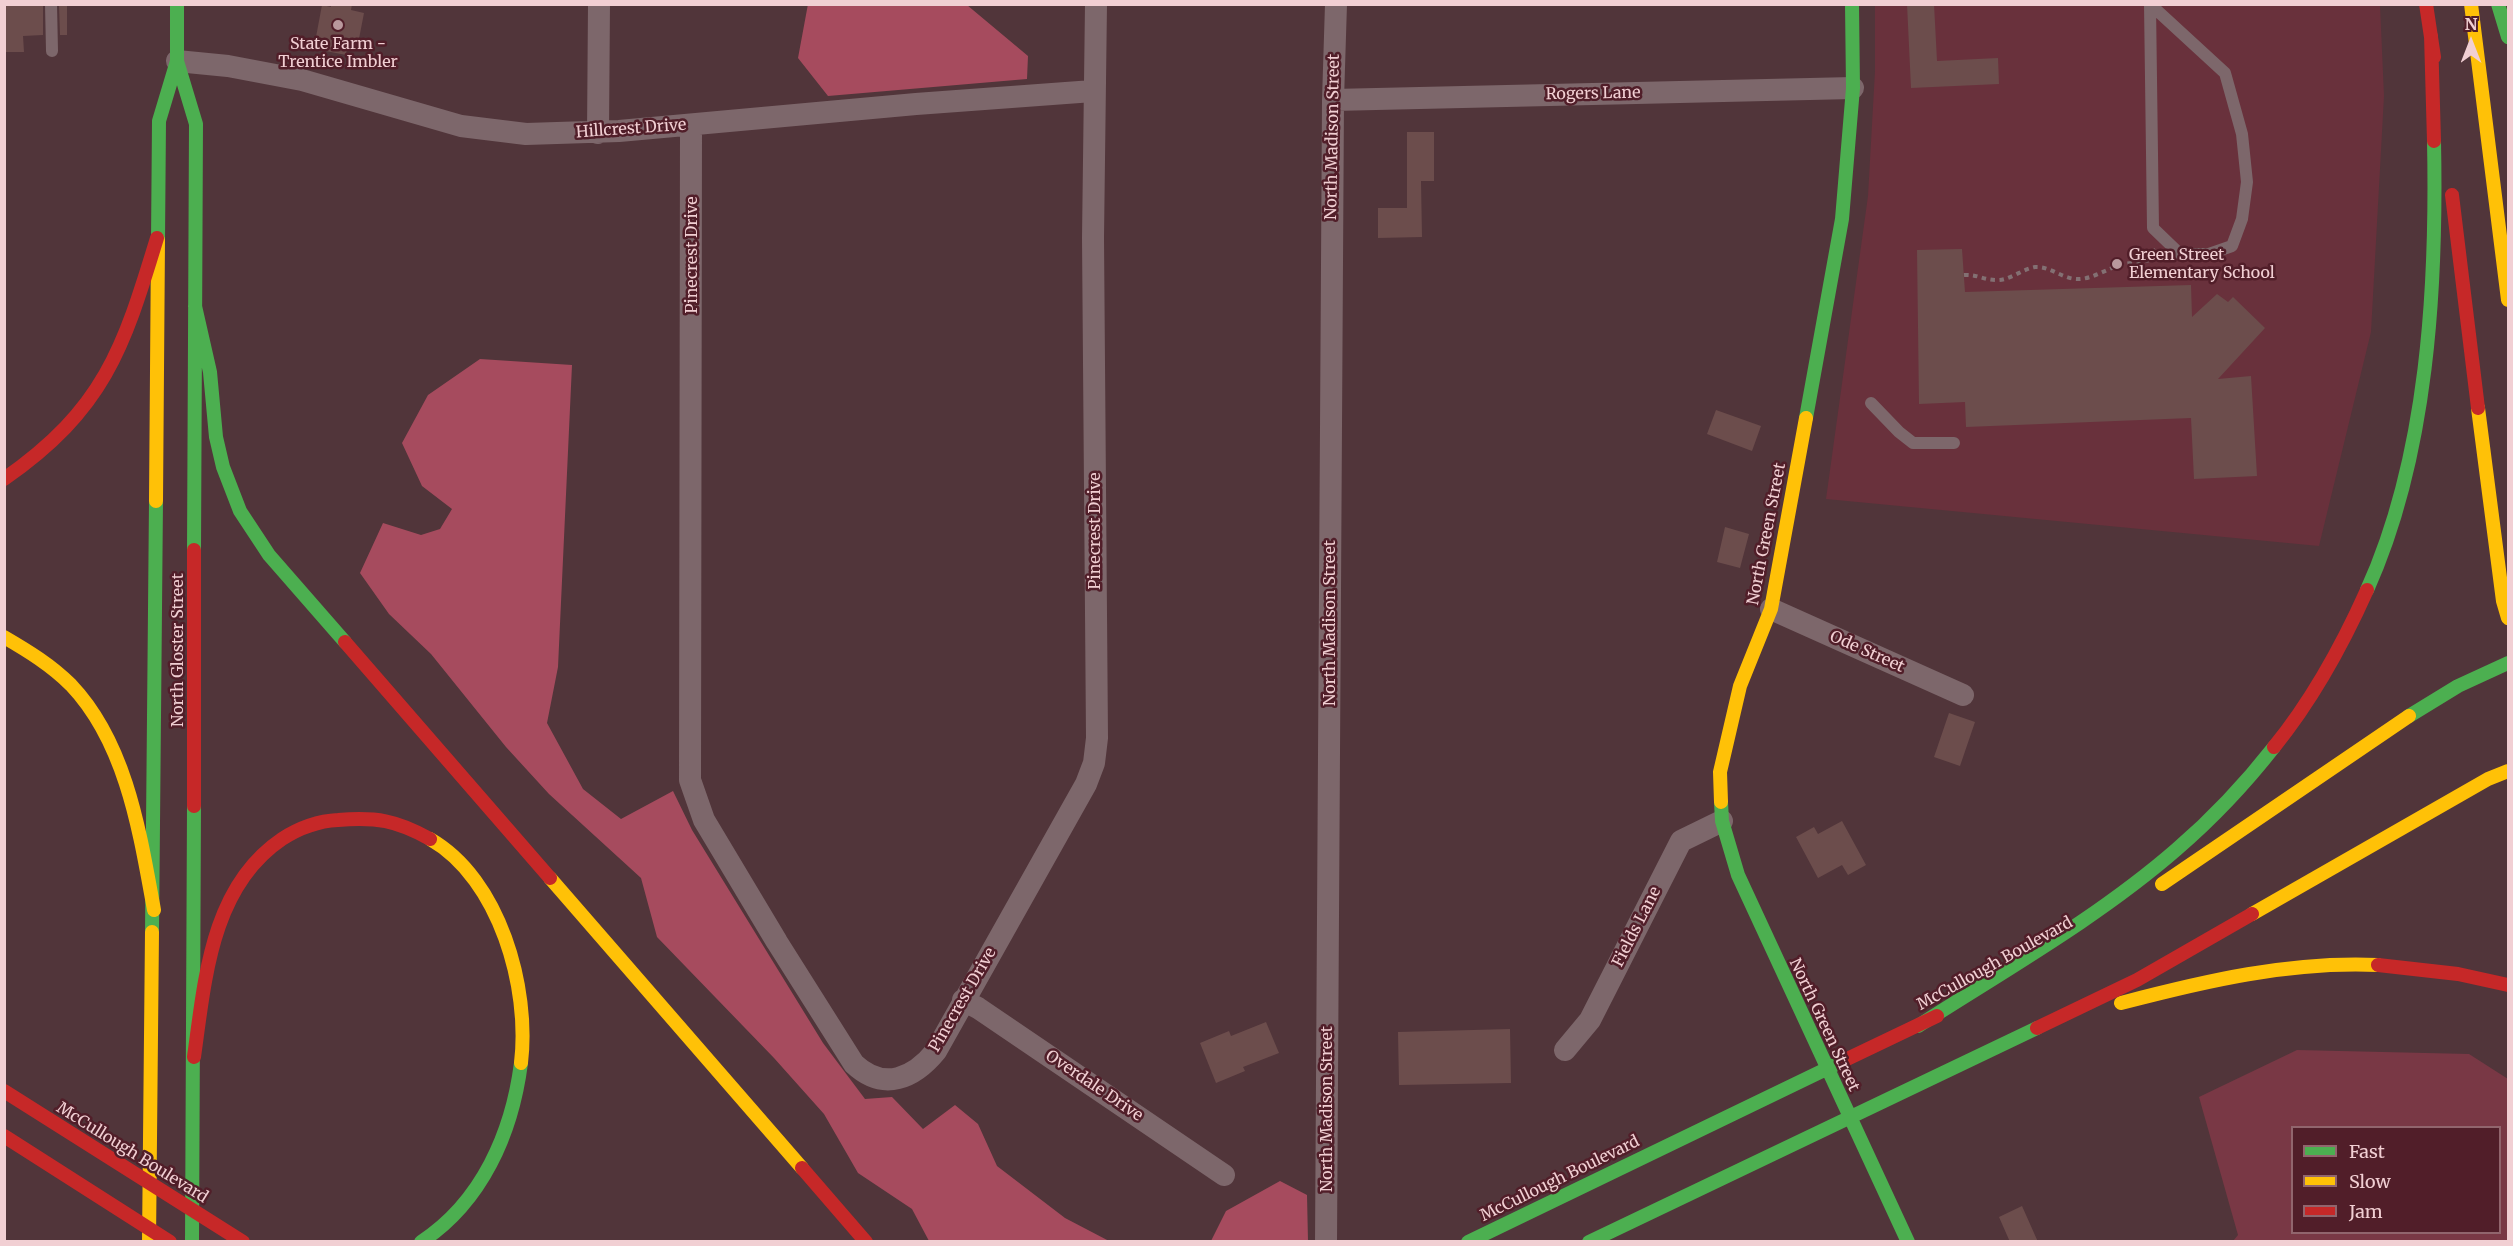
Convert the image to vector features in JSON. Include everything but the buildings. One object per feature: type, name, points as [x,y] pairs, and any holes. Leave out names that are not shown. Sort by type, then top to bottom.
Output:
[{"type":"main road","name":"North Gloster Street","points":[[149,1242],[149,1077],[154,910],[159,121],[177,61],[177,4]]},
{"type":"main road","name":"North Green Street","points":[[1852,4],[1853,88],[1842,219],[1771,609],[1740,686],[1727,736],[1720,772],[1722,821],[1738,875],[1785,981],[1908,1242]]},
{"type":"main road","points":[[2426,4],[2490,509],[2503,601],[2508,618]]},
{"type":"main road","points":[[2471,4],[2508,300]]},
{"type":"main road","points":[[2498,4],[2508,37]]},
{"type":"main road","points":[[1918,1026],[2058,935],[2178,848],[2211,817],[2271,753],[2318,689],[2347,638],[2368,594],[2384,552],[2403,484],[2420,407],[2431,301],[2434,233],[2431,35]]},
{"type":"main road","name":"North Gloster Street","points":[[177,61],[196,124],[192,1242]]},
{"type":"main road","points":[[4,479],[32,460],[59,437],[101,384],[117,356],[132,319],[157,238]]},
{"type":"main road","points":[[195,306],[210,372],[216,437],[223,467],[240,511],[269,555],[866,1242]]},
{"type":"main road","points":[[4,637],[39,657],[60,675],[77,693],[105,736],[120,764],[137,818],[154,910]]},
{"type":"main road","points":[[2148,893],[2380,734],[2458,686],[2508,663]]},
{"type":"main road","points":[[1589,1242],[2137,980],[2487,779],[2508,771]]},
{"type":"main road","points":[[194,1057],[205,975],[222,916],[244,873],[271,847],[286,836],[312,825],[341,818],[359,817],[399,824],[436,842],[452,854],[466,869],[489,903],[506,942],[519,990],[522,1012],[522,1055],[508,1124],[487,1170],[459,1211],[421,1242]]},
{"type":"main road","name":"McCullough Boulevard","points":[[1468,1242],[1918,1026],[2016,974],[2130,905]]},
{"type":"main road","points":[[2044,1025],[2166,990],[2281,967],[2387,965],[2457,973],[2508,985]]},
{"type":"main road","name":"McCullough Boulevard","points":[[4,1090],[243,1242]]},
{"type":"main road","points":[[4,1136],[170,1242]]},
{"type":"main road","points":[[220,1228],[258,1239]]},
{"type":"street","points":[[598,133],[599,4]]},
{"type":"street","name":"Pinecrest Drive","points":[[691,125],[688,766],[693,795],[704,820],[777,942],[854,1064],[862,1072],[882,1079],[904,1077],[915,1072],[936,1051],[1086,784],[1094,763],[1096,751],[1093,91],[1096,4]]},
{"type":"street","name":"North Madison Street","points":[[1326,1236],[1333,100],[1336,4]]},
{"type":"street","name":"Hillcrest Drive","points":[[177,61],[228,66],[302,80],[446,122],[482,130],[526,134],[598,133],[916,104],[1093,91]]},
{"type":"street","name":"Rogers Lane","points":[[1333,100],[1853,88]]},
{"type":"street","name":"Ode Street","points":[[1771,609],[1964,696]]},
{"type":"street","name":"Fields Lane","points":[[1565,1050],[1590,1020],[1681,841],[1722,821]]},
{"type":"street","name":"Overdale Drive","points":[[963,1000],[1224,1175]]},
{"type":"lane","points":[[51,4],[52,51]]},
{"type":"lane","points":[[2151,4],[2225,73],[2242,134],[2247,182],[2242,219],[2232,246],[2209,254],[2180,254],[2153,228],[2151,4]]},
{"type":"lane","points":[[1871,403],[1913,443],[1954,443]]},
{"type":"path","points":[[1964,275],[1975,274],[1997,281],[2036,267],[2047,268],[2074,279],[2091,277],[2126,264],[2139,264],[2156,258],[2150,244]]},
{"type":"shaded area","points":[[808,4],[967,5],[1028,56],[1027,79],[828,96],[798,58]]},
{"type":"shaded area","name":"Green Street Elementary School","points":[[1875,5],[2380,5],[2384,96],[2371,332],[2319,546],[1826,499],[1868,196],[1875,71]]},
{"type":"shaded area","points":[[480,359],[572,365],[558,667],[547,723],[583,789],[621,819],[673,791],[692,830],[823,1043],[865,1099],[892,1097],[923,1129],[955,1105],[978,1124],[997,1166],[1065,1218],[1109,1241],[929,1241],[912,1209],[858,1173],[824,1114],[774,1058],[657,937],[641,878],[549,794],[506,747],[431,654],[389,614],[360,573],[383,523],[421,535],[440,529],[452,509],[422,486],[402,443],[428,395]]},
{"type":"shaded area","points":[[2297,1050],[2469,1054],[2508,1079],[2508,1241],[2233,1241],[2238,1235],[2199,1097]]},
{"type":"shaded area","points":[[1280,1181],[1307,1195],[1308,1241],[1211,1241],[1226,1211]]},
{"type":"traffic: fast","points":[[158,240],[159,121],[177,61],[177,4]]},
{"type":"traffic: fast","points":[[1806,418],[1842,219],[1853,88],[1852,4]]},
{"type":"traffic: fast","points":[[2498,4],[2508,37]]},
{"type":"traffic: fast","points":[[177,61],[196,124],[194,550]]},
{"type":"traffic: fast","points":[[2367,590],[2388,538],[2404,483],[2416,427],[2430,311],[2434,141]]},
{"type":"traffic: fast","points":[[195,306],[210,372],[216,437],[223,467],[240,511],[269,555],[345,642]]},
{"type":"traffic: fast","points":[[152,932],[156,501]]},
{"type":"traffic: fast","points":[[2409,716],[2458,686],[2508,663]]},
{"type":"traffic: fast","points":[[1918,1026],[2051,942],[2147,874],[2216,813],[2274,747]]},
{"type":"traffic: fast","points":[[1721,802],[1722,821],[1738,875],[1908,1242]]},
{"type":"traffic: fast","points":[[192,1242],[194,806]]},
{"type":"traffic: fast","points":[[1589,1242],[2037,1028]]},
{"type":"traffic: fast","points":[[1468,1242],[1845,1060]]},
{"type":"traffic: fast","points":[[421,1242],[461,1207],[491,1164],[510,1115],[521,1063]]},
{"type":"traffic: slow","points":[[2471,4],[2508,300]]},
{"type":"traffic: slow","points":[[156,501],[158,240]]},
{"type":"traffic: slow","points":[[2478,408],[2503,601],[2508,618]]},
{"type":"traffic: slow","points":[[1721,802],[1720,772],[1740,686],[1771,609],[1806,418]]},
{"type":"traffic: slow","points":[[4,637],[47,665],[71,685],[90,708],[106,734],[128,791],[143,851],[154,910]]},
{"type":"traffic: slow","points":[[2162,884],[2409,716]]},
{"type":"traffic: slow","points":[[2252,914],[2488,779],[2508,771]]},
{"type":"traffic: slow","points":[[430,839],[454,857],[475,880],[492,908],[505,938],[515,970],[520,1002],[523,1033],[521,1063]]},
{"type":"traffic: slow","points":[[550,878],[802,1168]]},
{"type":"traffic: slow","points":[[149,1242],[152,932]]},
{"type":"traffic: slow","points":[[2121,1003],[2216,980],[2280,969],[2378,965]]},
{"type":"traffic: jam","points":[[2426,4],[2434,57]]},
{"type":"traffic: jam","points":[[2431,35],[2434,141]]},
{"type":"traffic: jam","points":[[2452,195],[2478,408]]},
{"type":"traffic: jam","points":[[4,479],[38,453],[65,428],[87,402],[105,374],[133,313],[157,238]]},
{"type":"traffic: jam","points":[[194,550],[194,806]]},
{"type":"traffic: jam","points":[[2274,747],[2326,672],[2367,590]]},
{"type":"traffic: jam","points":[[345,642],[550,878]]},
{"type":"traffic: jam","points":[[194,1057],[202,997],[216,937],[226,909],[240,882],[258,859],[282,839],[295,832],[331,821],[351,819],[386,821],[430,839]]},
{"type":"traffic: jam","points":[[2037,1028],[2137,980],[2252,914]]},
{"type":"traffic: jam","points":[[2378,965],[2458,974],[2508,985]]},
{"type":"traffic: jam","points":[[1845,1060],[1937,1016]]},
{"type":"traffic: jam","points":[[4,1091],[243,1242]]},
{"type":"traffic: jam","points":[[4,1136],[170,1242]]},
{"type":"traffic: jam","points":[[802,1168],[866,1242]]},
{"type":"place","name":"State Farm - Trentice Imbler","points":[[338,25]]},
{"type":"place","name":"Green Street Elementary School","points":[[2117,264]]}]
